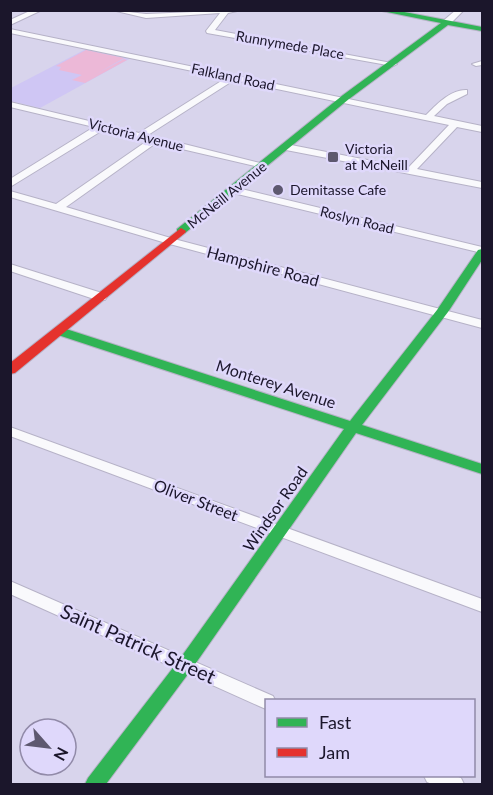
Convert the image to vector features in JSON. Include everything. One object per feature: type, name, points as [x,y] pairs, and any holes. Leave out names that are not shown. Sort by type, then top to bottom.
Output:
[{"type":"street","points":[[10,23],[39,10]]},
{"type":"street","points":[[114,10],[139,15],[238,10]]},
{"type":"street","points":[[380,10],[449,20],[483,28]]},
{"type":"street","points":[[449,20],[461,10]]},
{"type":"street","name":"Runnymede Place","points":[[225,12],[210,31],[393,64]]},
{"type":"street","name":"McNeill Avenue","points":[[10,370],[341,101],[449,20]]},
{"type":"street","name":"Falkland Road","points":[[10,30],[454,125],[483,129]]},
{"type":"street","points":[[141,136],[233,77]]},
{"type":"street","points":[[427,118],[444,102],[465,92]]},
{"type":"street","name":"Victoria Avenue","points":[[11,105],[261,166]]},
{"type":"street","points":[[411,170],[454,125]]},
{"type":"street","points":[[10,184],[101,127]]},
{"type":"street","points":[[58,208],[154,140]]},
{"type":"street","points":[[286,147],[483,184]]},
{"type":"street","name":"Roslyn Road","points":[[232,190],[483,251]]},
{"type":"street","name":"Hampshire Road","points":[[10,194],[170,241],[483,324]]},
{"type":"street","name":"Windsor Road","points":[[95,784],[186,665],[353,427],[442,312],[483,251]]},
{"type":"street","points":[[10,267],[101,297]]},
{"type":"street","name":"Monterey Avenue","points":[[59,331],[483,469]]},
{"type":"street","name":"Oliver Street","points":[[10,431],[483,606]]},
{"type":"street","name":"Saint Patrick Street","points":[[10,588],[265,700]]},
{"type":"street","points":[[436,777],[454,784]]},
{"type":"shaded area","points":[[86,49],[131,58],[40,108],[11,101],[11,88]]},
{"type":"shaded area","points":[[86,50],[124,58],[96,74],[124,59],[127,60],[85,83],[72,80],[82,75],[59,70],[61,67],[56,66]]},
{"type":"traffic: fast","points":[[380,10],[482,29]]},
{"type":"traffic: fast","points":[[181,231],[346,97],[446,23]]},
{"type":"traffic: fast","points":[[95,784],[185,665],[353,427],[442,312],[482,252]]},
{"type":"traffic: fast","points":[[59,331],[482,469]]},
{"type":"traffic: jam","points":[[10,370],[181,231]]},
{"type":"place","name":"Victoria at McNeill","points":[[333,157]]},
{"type":"place","name":"Demitasse Cafe","points":[[278,190]]}]
